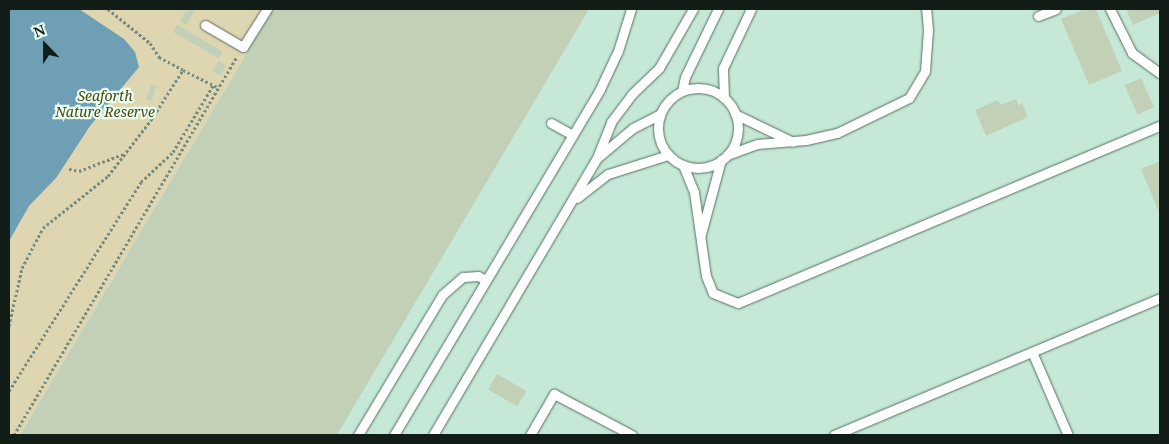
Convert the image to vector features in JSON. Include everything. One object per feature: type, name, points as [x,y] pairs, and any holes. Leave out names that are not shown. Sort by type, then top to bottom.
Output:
[{"type":"lane","points":[[205,25],[243,48],[267,9]]},
{"type":"lane","points":[[394,435],[573,136],[618,51],[631,9]]},
{"type":"lane","points":[[433,435],[597,158],[611,122],[631,95],[659,68],[693,9]]},
{"type":"lane","points":[[682,91],[685,77],[718,9]]},
{"type":"lane","points":[[724,98],[723,68],[751,9]]},
{"type":"lane","points":[[683,165],[710,166],[724,157],[757,144],[793,142],[837,133],[909,98],[925,71],[926,9]]},
{"type":"lane","points":[[1038,16],[1056,9]]},
{"type":"lane","points":[[1110,9],[1132,53],[1160,73]]},
{"type":"lane","points":[[597,158],[633,128],[660,114],[673,97],[682,91],[704,88],[724,98],[735,114],[793,142]]},
{"type":"lane","points":[[660,114],[658,135],[668,154],[683,165],[694,192],[702,259],[713,293],[738,303],[1160,126]]},
{"type":"lane","points":[[700,236],[724,157],[736,138],[735,114]]},
{"type":"lane","points":[[550,123],[573,136]]},
{"type":"lane","points":[[571,203],[608,174],[668,154]]},
{"type":"lane","points":[[358,435],[442,295],[463,276],[478,276],[486,280]]},
{"type":"lane","points":[[834,435],[1160,298]]},
{"type":"lane","points":[[1032,352],[1068,435]]},
{"type":"lane","points":[[530,435],[554,394],[632,435]]},
{"type":"path","points":[[108,9],[150,43],[158,57],[219,88]]},
{"type":"path","points":[[14,435],[243,48]]},
{"type":"path","points":[[9,326],[22,268],[43,228],[108,176],[183,70]]},
{"type":"path","points":[[9,391],[141,182],[168,158],[214,84]]},
{"type":"path","points":[[69,169],[79,172],[126,153]]},
{"type":"shaded area","points":[[273,9],[1160,9],[1160,435],[21,435]]},
{"type":"green space","name":"Seaforth Nature Reserve","points":[[9,9],[273,9],[20,435],[9,435]]},
{"type":"water","points":[[9,9],[79,9],[124,39],[135,52],[139,67],[90,126],[56,178],[29,206],[9,241]]},
{"type":"building","points":[[187,9],[196,9],[186,25],[180,21]]},
{"type":"building","points":[[273,9],[589,9],[337,435],[20,435]]},
{"type":"building","points":[[1085,9],[1096,9],[1122,71],[1089,85],[1061,19]]},
{"type":"building","points":[[1126,9],[1160,9],[1160,13],[1133,25]]},
{"type":"building","points":[[177,25],[223,52],[219,58],[173,32]]},
{"type":"building","points":[[218,61],[226,65],[221,76],[213,72]]},
{"type":"building","points":[[1141,78],[1154,107],[1138,115],[1125,85]]},
{"type":"building","points":[[151,84],[157,86],[152,101],[146,99]]},
{"type":"building","points":[[1016,99],[1019,105],[1022,103],[1028,117],[986,136],[975,110],[998,100],[1001,105]]},
{"type":"building","points":[[1160,161],[1160,215],[1141,169]]},
{"type":"building","points":[[497,374],[526,391],[517,407],[488,390]]}]
